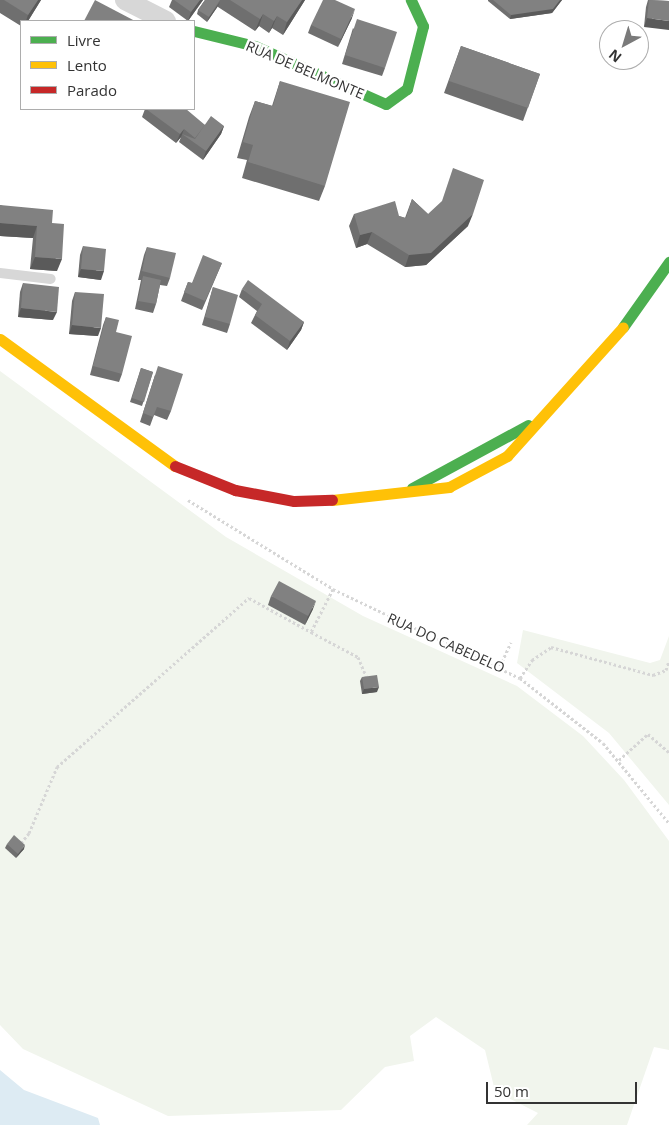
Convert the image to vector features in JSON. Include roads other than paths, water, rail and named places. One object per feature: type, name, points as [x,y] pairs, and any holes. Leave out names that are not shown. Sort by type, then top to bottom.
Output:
[{"type":"main road","name":"RUA DE BELMONTE","points":[[195,32],[256,46],[386,104],[407,89],[423,26],[411,0]]},
{"type":"main road","points":[[0,339],[78,392],[140,445],[184,472],[235,490],[294,501],[355,500],[409,490],[449,487],[499,461],[632,317],[669,262]]},
{"type":"main road","points":[[409,490],[535,422]]},
{"type":"street","points":[[125,0],[164,20]]},
{"type":"lane","points":[[0,273],[51,279]]}]
